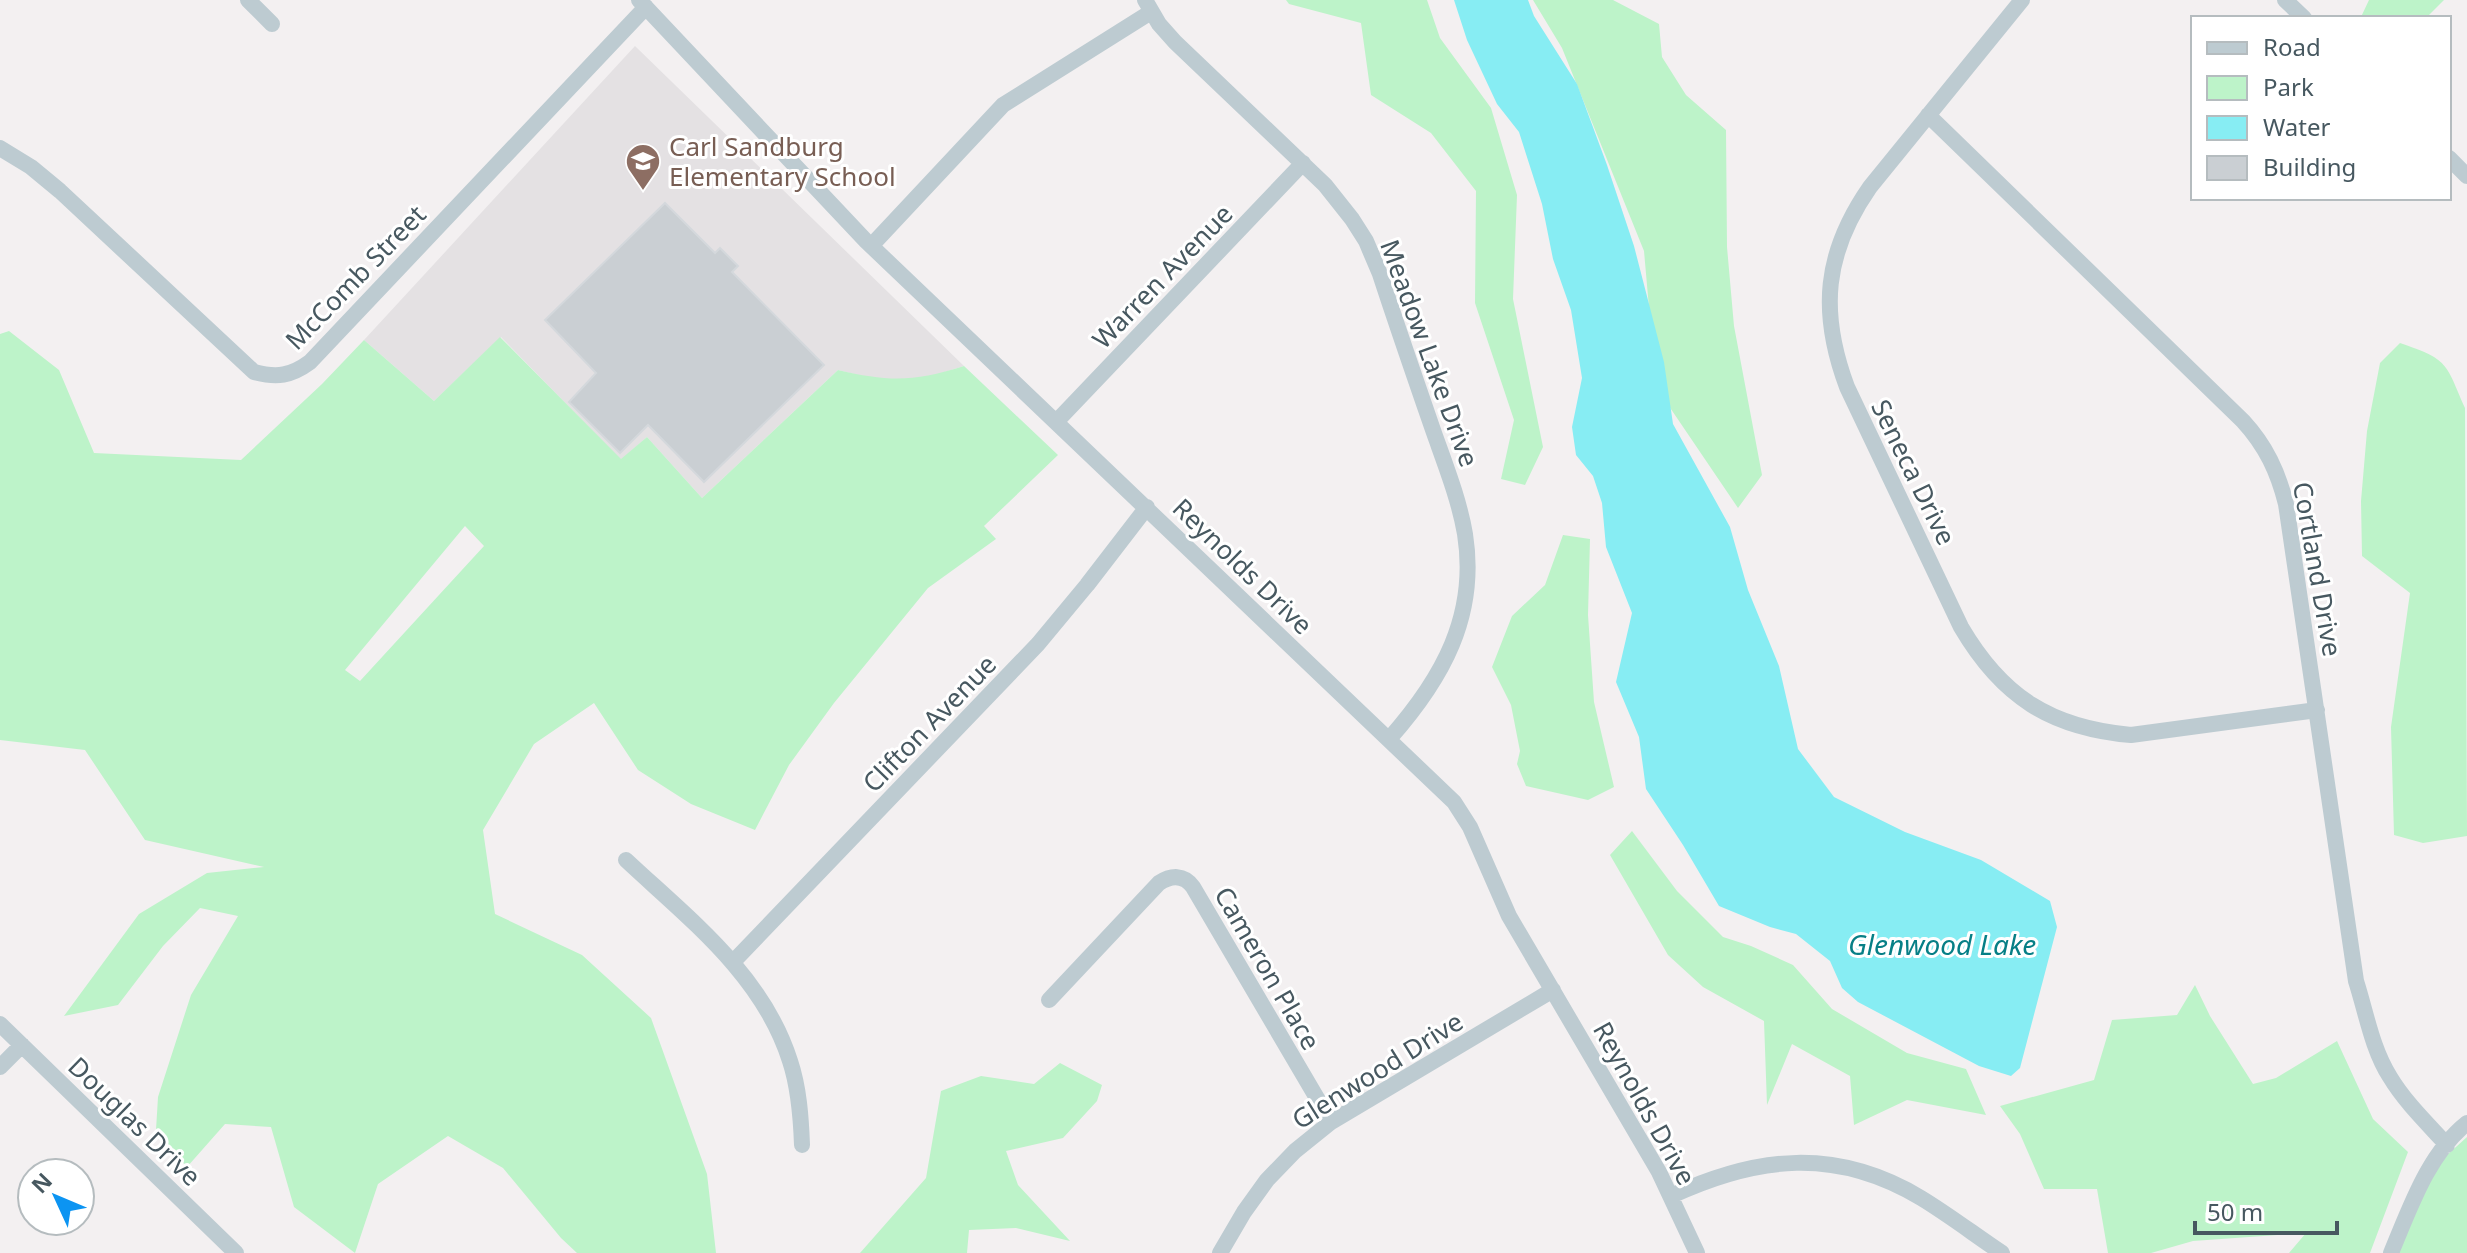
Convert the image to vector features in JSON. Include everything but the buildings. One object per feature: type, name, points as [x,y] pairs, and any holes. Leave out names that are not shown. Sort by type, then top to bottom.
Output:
[{"type":"street","points":[[248,0],[272,24]]},
{"type":"street","name":"Seneca Drive","points":[[2022,0],[1870,187],[1842,235],[1833,264],[1829,323],[1835,354],[1847,387],[1961,627],[1976,653],[1996,677],[2018,696],[2070,725],[2131,735],[2317,710]]},
{"type":"street","points":[[2285,0],[2302,16]]},
{"type":"street","name":"McComb Street","points":[[0,148],[31,167],[60,191],[254,372],[275,377],[295,373],[310,362],[643,4]]},
{"type":"street","name":"Reynolds Drive","points":[[643,4],[871,246],[1436,782],[1462,814],[1509,916],[1659,1172],[1697,1253]]},
{"type":"street","points":[[871,246],[1003,105],[1148,6]]},
{"type":"street","name":"Meadow Lake Drive","points":[[1148,6],[1175,42],[1303,163],[1348,212],[1370,252],[1456,496],[1465,535],[1467,566],[1465,597],[1453,644],[1431,688],[1390,738]]},
{"type":"street","name":"Cortland Drive","points":[[1928,115],[2256,436],[2270,457],[2286,504],[2356,981],[2388,1074],[2406,1100],[2447,1145]]},
{"type":"street","points":[[2451,160],[2467,176]]},
{"type":"street","name":"Warren Avenue","points":[[1056,422],[1303,163]]},
{"type":"street","name":"Clifton Avenue","points":[[734,961],[1038,644],[1147,507]]},
{"type":"street","points":[[626,860],[734,961],[764,1003],[790,1060],[801,1113],[802,1145]]},
{"type":"street","name":"Cameron Place","points":[[1049,1000],[1159,883],[1166,878],[1185,879],[1193,887],[1331,1122]]},
{"type":"street","name":"Glenwood Drive","points":[[1220,1253],[1267,1180],[1295,1151],[1331,1122],[1553,990]]},
{"type":"street","name":"Douglas Drive","points":[[0,1024],[236,1253]]},
{"type":"street","points":[[0,1067],[22,1045]]},
{"type":"street","points":[[2391,1253],[2425,1175],[2467,1123]]},
{"type":"street","points":[[1671,1196],[1729,1172],[1761,1165],[1793,1162],[1826,1164],[1890,1182],[1921,1198],[2002,1253]]},
{"type":"shaded area","name":"Carl Sandburg Elementary School","points":[[635,46],[964,366],[926,378],[878,380],[838,370],[702,498],[647,437],[621,460],[501,337],[434,401],[364,340]]},
{"type":"green space","points":[[1286,0],[1427,0],[1440,38],[1491,108],[1517,195],[1513,299],[1543,447],[1525,485],[1501,479],[1514,420],[1475,303],[1476,191],[1431,133],[1371,95],[1361,23],[1289,4]]},
{"type":"green space","points":[[1533,0],[1613,0],[1659,24],[1662,57],[1686,95],[1726,130],[1727,247],[1734,326],[1762,475],[1738,508],[1656,387],[1644,251],[1562,48]]},
{"type":"green space","points":[[2369,0],[2444,0],[2428,16],[2361,16]]},
{"type":"green space","points":[[9,331],[59,370],[94,453],[241,460],[364,340],[434,401],[500,337],[621,459],[647,437],[702,498],[838,370],[872,377],[901,378],[930,375],[964,366],[1058,455],[984,526],[996,539],[928,588],[834,703],[789,765],[755,830],[691,804],[638,770],[594,703],[534,744],[483,830],[495,914],[582,955],[651,1018],[707,1174],[716,1253],[577,1253],[503,1168],[448,1136],[378,1184],[355,1253],[294,1207],[271,1127],[225,1124],[187,1167],[156,1130],[158,1097],[191,995],[238,916],[200,908],[163,946],[118,1005],[64,1016],[139,914],[207,873],[264,867],[145,840],[85,750],[0,740],[0,334]],"holes":[[[465,526],[484,546],[360,681],[345,670]]]},
{"type":"green space","points":[[2400,343],[2428,354],[2443,365],[2465,408],[2467,836],[2423,843],[2394,835],[2391,727],[2410,593],[2362,556],[2361,501],[2367,431],[2380,363]]},
{"type":"green space","points":[[1563,535],[1590,539],[1588,615],[1594,702],[1614,787],[1588,800],[1526,786],[1517,764],[1520,751],[1511,705],[1492,667],[1512,616],[1545,585]]},
{"type":"green space","points":[[1632,831],[1677,891],[1723,937],[1793,965],[1832,1009],[1907,1053],[1966,1069],[1986,1115],[1907,1100],[1854,1125],[1850,1076],[1792,1044],[1767,1105],[1764,1021],[1703,987],[1668,955],[1610,855]]},
{"type":"green space","points":[[2195,985],[2210,1016],[2253,1084],[2276,1078],[2337,1041],[2373,1119],[2408,1152],[2370,1253],[2289,1253],[2306,1233],[2193,1241],[2151,1253],[2108,1253],[2097,1189],[2044,1189],[2020,1134],[2000,1106],[2094,1080],[2112,1020],[2177,1015]]},
{"type":"green space","points":[[1060,1063],[1102,1085],[1097,1101],[1063,1138],[1006,1151],[1018,1185],[1070,1241],[1016,1228],[969,1230],[967,1253],[860,1253],[926,1178],[941,1091],[981,1076],[1034,1084]]},
{"type":"green space","points":[[2467,1137],[2467,1253],[2394,1253],[2425,1175]]},
{"type":"water","name":"Glenwood Lake","points":[[1454,0],[1528,0],[1534,16],[1577,84],[1634,246],[1664,362],[1673,424],[1730,527],[1748,590],[1779,666],[1798,749],[1834,797],[1905,832],[1981,860],[2050,901],[2057,927],[2020,1068],[2011,1076],[1979,1066],[1858,1002],[1842,988],[1830,961],[1796,934],[1719,906],[1646,789],[1639,737],[1616,682],[1632,613],[1606,547],[1602,503],[1593,476],[1576,455],[1572,427],[1582,378],[1571,310],[1553,259],[1542,204],[1519,132],[1497,104],[1467,40]]},
{"type":"place","name":"Carl Sandburg Elementary School","points":[[643,192]]}]
